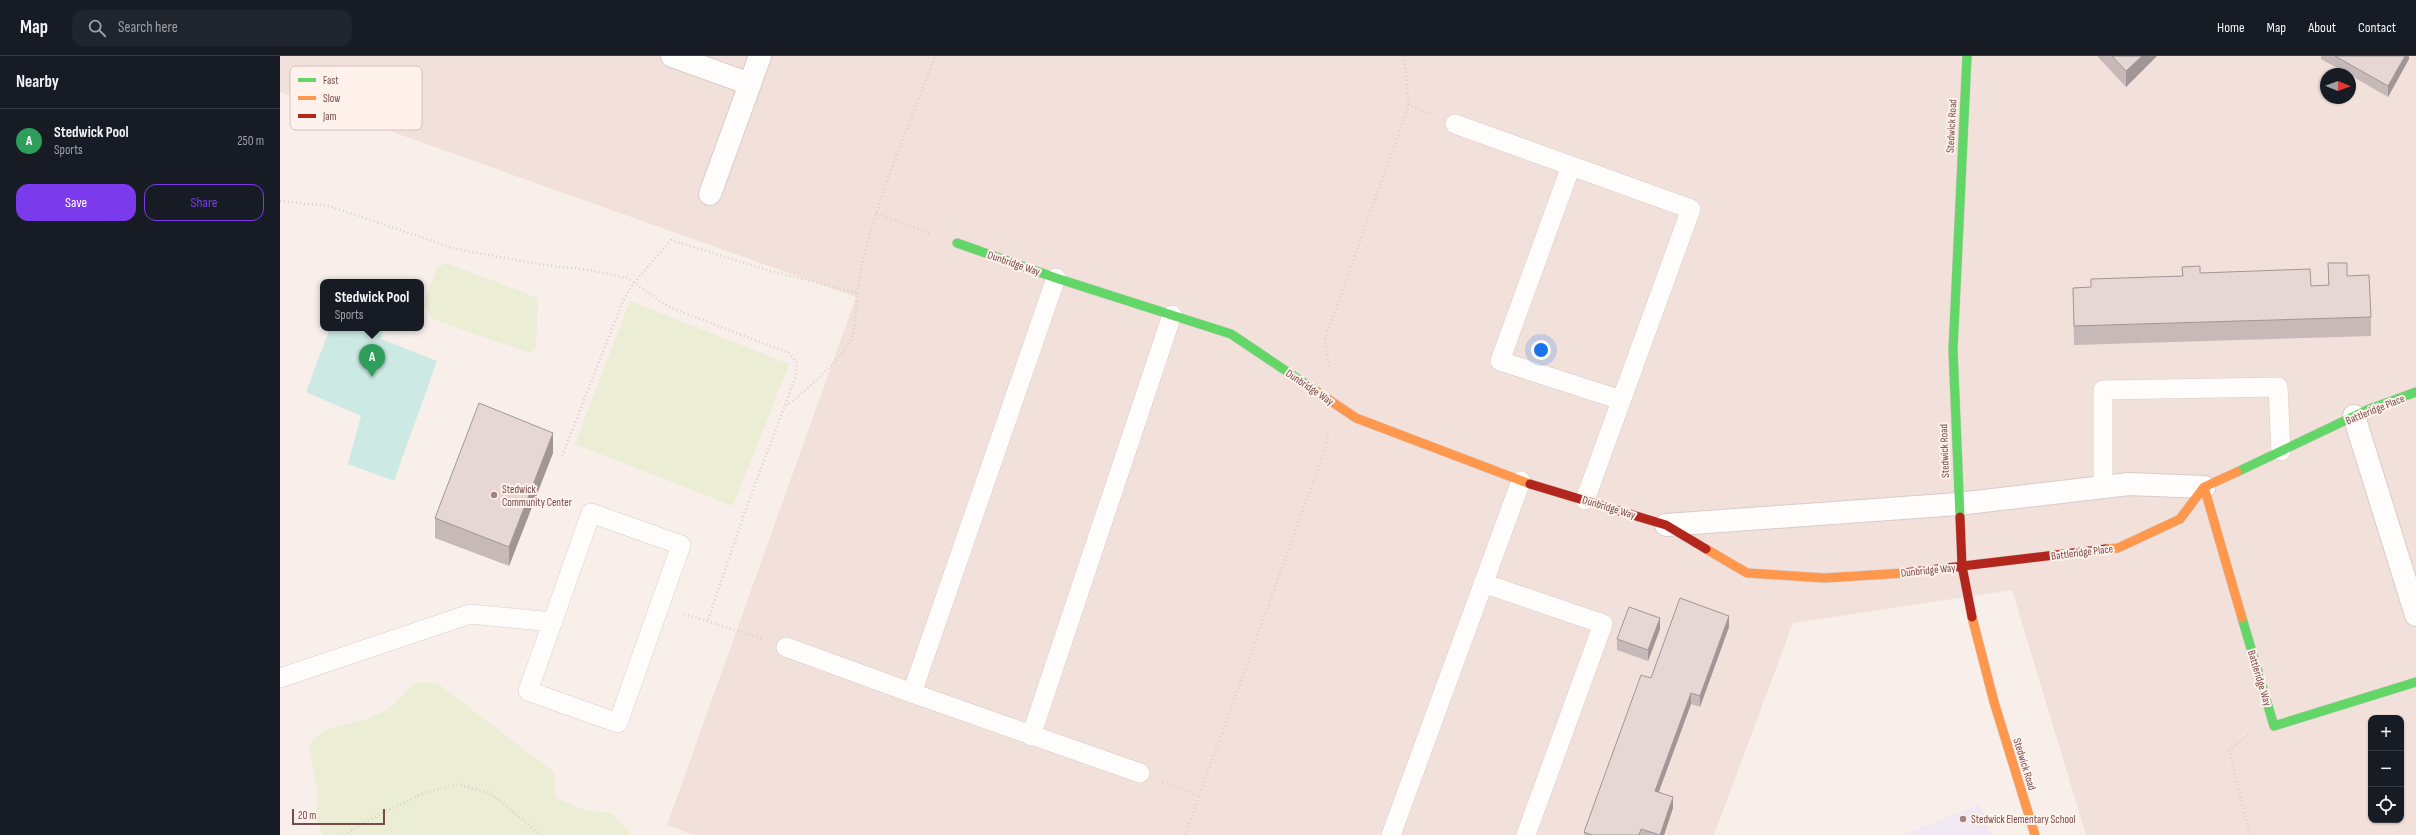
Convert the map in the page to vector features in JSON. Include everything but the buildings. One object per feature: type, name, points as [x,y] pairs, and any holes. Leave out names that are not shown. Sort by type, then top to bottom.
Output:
[{"type":"street","points":[[672,56],[750,84]]},
{"type":"street","points":[[710,194],[760,56]]},
{"type":"street","name":"Stedwick Road","points":[[1967,56],[1953,350],[1958,504],[1962,566],[1968,601],[1986,678],[2035,835]]},
{"type":"street","name":"Dunbridge Way","points":[[957,243],[1056,278],[1231,334],[1356,418],[1521,481],[1666,525],[1748,573],[1825,578],[1928,571],[1962,566]]},
{"type":"street","name":"Battleridge Place","points":[[1958,504],[2130,484],[2204,487],[2354,416],[2416,392]]},
{"type":"street","points":[[2354,416],[2416,615]]},
{"type":"street","name":"Battleridge Place","points":[[1962,566],[2118,548],[2180,519],[2204,487]]},
{"type":"street","name":"Battleridge Way","points":[[2204,487],[2274,726],[2416,682]]},
{"type":"street","name":"Dunbridge Way","points":[[1666,525],[1958,504]]},
{"type":"lane","points":[[1455,124],[1691,209],[1585,500]]},
{"type":"lane","points":[[1571,166],[1500,361],[1621,400]]},
{"type":"lane","points":[[912,693],[1056,278]]},
{"type":"lane","points":[[1031,736],[1172,315]]},
{"type":"lane","points":[[2103,486],[2103,390],[2278,387],[2281,451]]},
{"type":"lane","points":[[1390,835],[1521,481]]},
{"type":"lane","points":[[591,513],[681,545],[618,723],[528,691],[552,622],[591,513]]},
{"type":"lane","points":[[1484,582],[1603,624],[1526,835]]},
{"type":"lane","points":[[280,678],[470,614],[552,622]]},
{"type":"lane","points":[[786,647],[1031,736],[1140,773]]},
{"type":"path","points":[[786,406],[807,389],[850,340],[854,328],[857,293],[865,254],[876,213],[935,56]]},
{"type":"path","points":[[1185,835],[1328,441],[1320,394],[1330,372],[1325,339],[1409,105],[1404,56]]},
{"type":"path","points":[[1409,105],[1455,124]]},
{"type":"path","points":[[280,201],[329,206],[456,249],[544,265],[590,270],[617,275],[634,283],[668,308],[789,353],[794,358],[796,369],[786,406],[748,503],[708,620],[786,647]]},
{"type":"path","points":[[876,213],[957,243]]},
{"type":"path","points":[[562,456],[623,301],[634,283],[671,240],[767,270],[857,293]]},
{"type":"path","points":[[2250,835],[2229,750],[2272,716]]},
{"type":"path","points":[[1140,773],[1199,796]]},
{"type":"path","points":[[344,835],[374,817],[422,794],[456,784],[490,793],[541,835]]},
{"type":"shaded area","points":[[280,56],[2416,56],[2416,835],[2086,835],[2012,590],[1793,623],[1714,835],[693,835],[667,825],[856,297],[387,130],[422,130],[422,66],[290,66],[290,96],[280,92]]},
{"type":"shaded area","name":"Stedwick Elementary School","points":[[1980,804],[1991,835],[1903,835]]},
{"type":"green space","points":[[446,263],[538,298],[536,348],[530,353],[432,319],[424,304],[437,268]]},
{"type":"green space","points":[[630,301],[789,364],[733,506],[575,444]]},
{"type":"green space","points":[[416,682],[437,683],[554,772],[556,798],[584,810],[611,813],[632,835],[323,835],[315,816],[318,796],[309,744],[325,730],[367,719],[387,710]]},
{"type":"water","points":[[329,331],[383,331],[381,339],[437,361],[394,481],[348,464],[361,416],[306,392]]},
{"type":"traffic: fast","points":[[1960,517],[1953,350],[1967,56]]},
{"type":"traffic: fast","points":[[957,243],[1056,278],[1231,334],[1316,391]]},
{"type":"traffic: fast","points":[[2237,472],[2367,410],[2416,392]]},
{"type":"traffic: fast","points":[[2242,618],[2274,726],[2416,682]]},
{"type":"traffic: slow","points":[[1316,391],[1356,418],[1530,484]]},
{"type":"traffic: slow","points":[[2106,549],[2118,548],[2180,519],[2204,487],[2237,472]]},
{"type":"traffic: slow","points":[[2204,487],[2242,618]]},
{"type":"traffic: slow","points":[[1706,549],[1747,573],[1825,578],[1904,573]]},
{"type":"traffic: slow","points":[[1972,617],[1994,702],[2035,835]]},
{"type":"traffic: jam","points":[[1530,484],[1666,525],[1706,549]]},
{"type":"traffic: jam","points":[[1960,517],[1962,566],[1972,617]]},
{"type":"traffic: jam","points":[[1904,573],[2106,549]]},
{"type":"place","name":"Stedwick Pool","points":[[372,377]]},
{"type":"place","name":"Stedwick Community Center","points":[[494,495]]},
{"type":"place","name":"Stedwick Elementary School","points":[[1963,819]]}]
